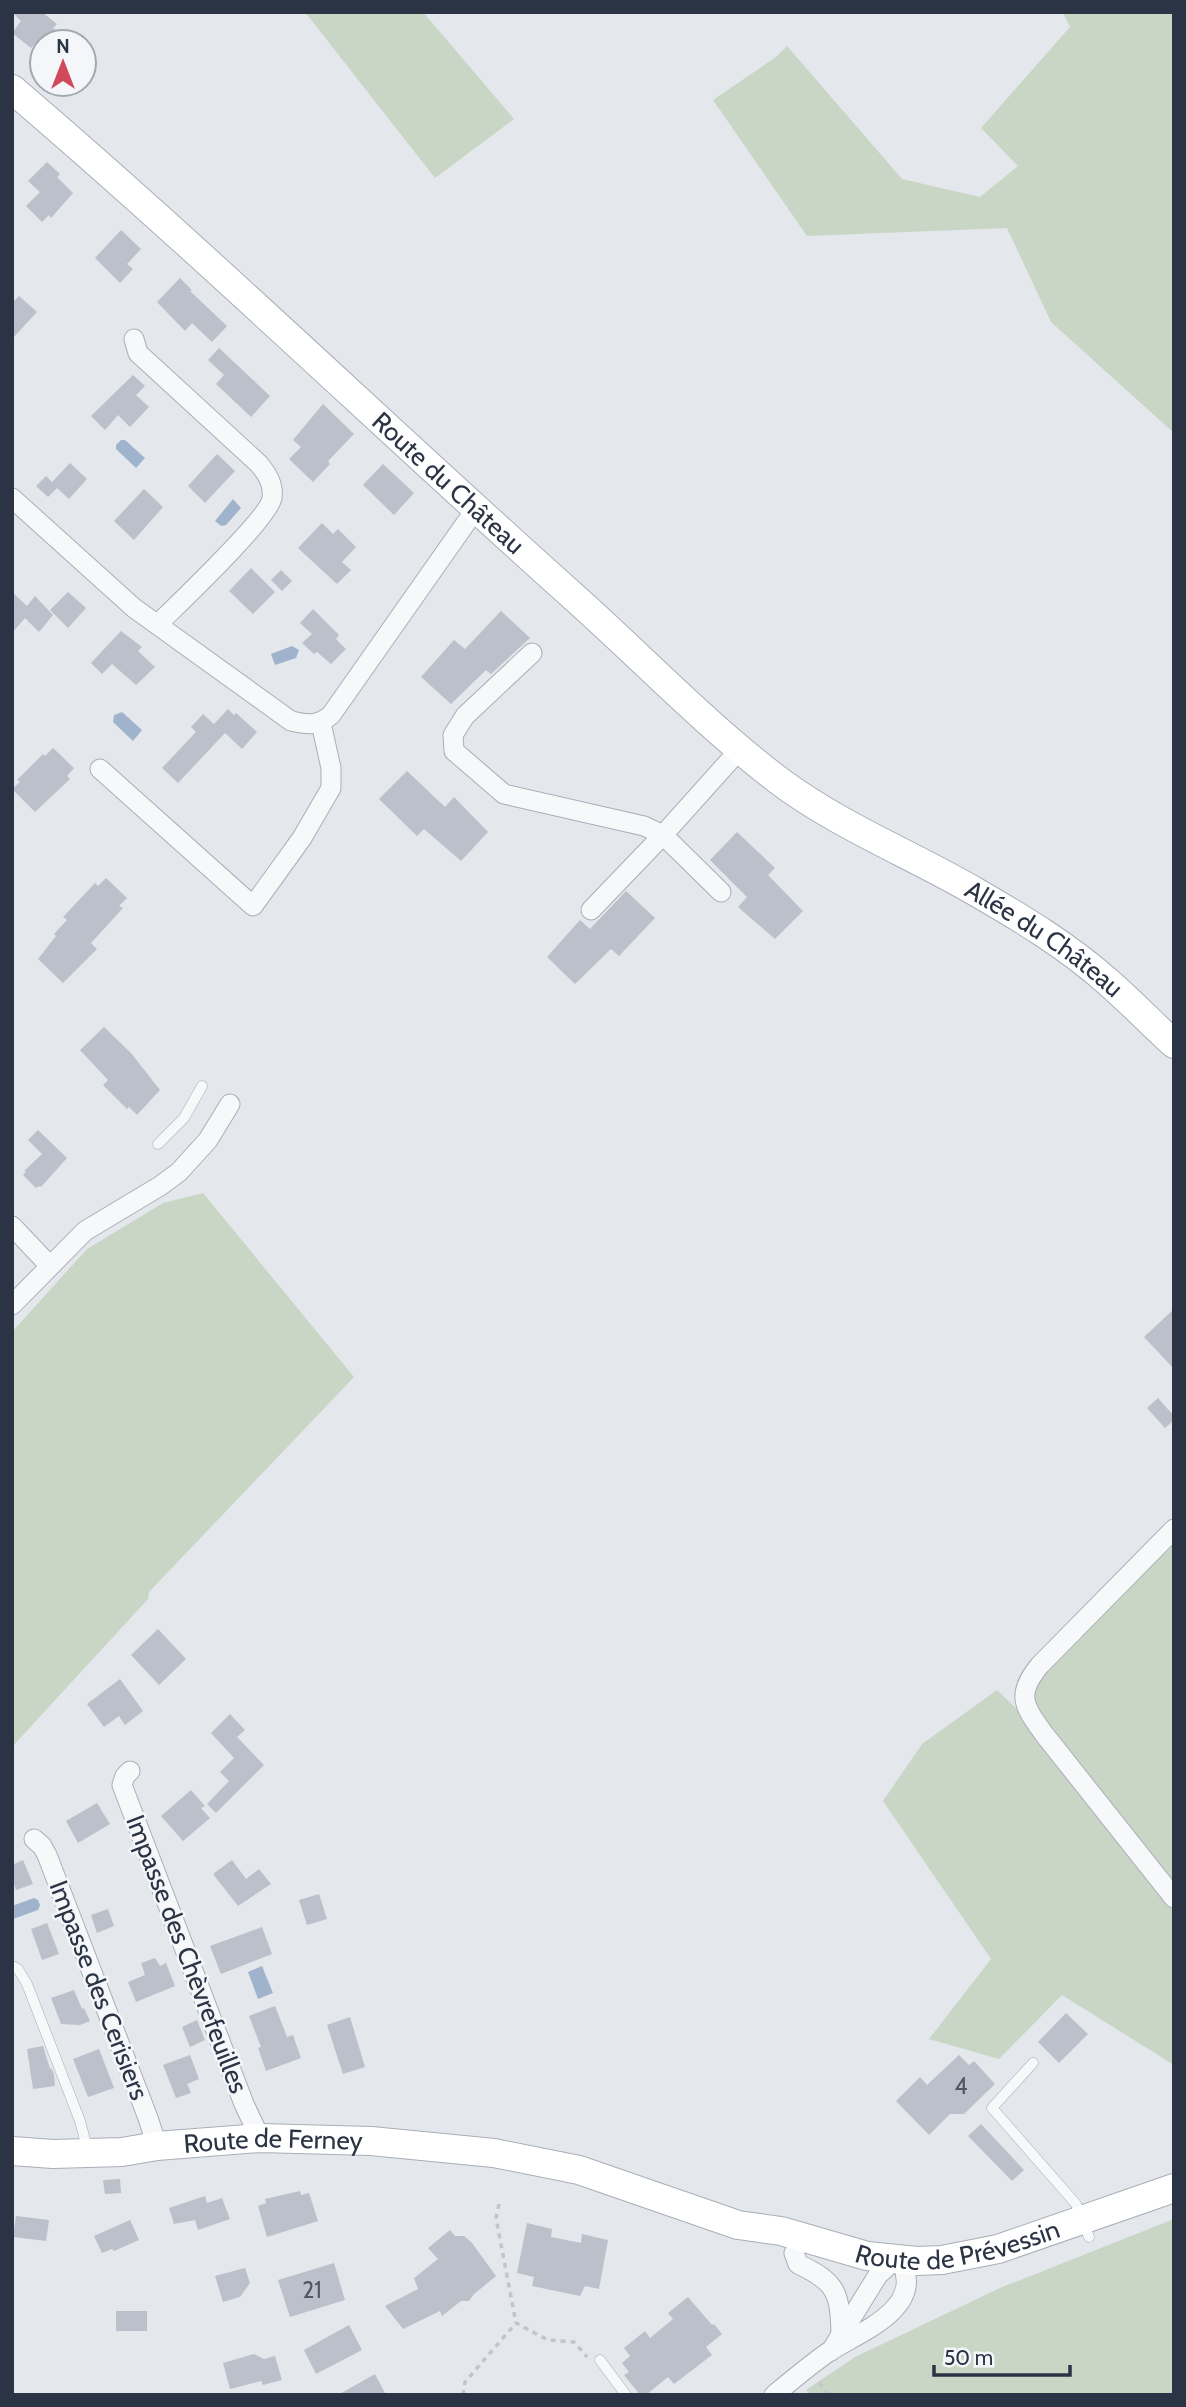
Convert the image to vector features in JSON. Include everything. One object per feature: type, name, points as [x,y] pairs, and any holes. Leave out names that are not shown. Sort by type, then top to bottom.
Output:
[{"type":"main road","name":"Route du Château","points":[[12,89],[83,149],[475,510],[779,781],[814,804],[902,853]]},
{"type":"main road","name":"Allée du Château","points":[[902,853],[973,890],[1035,928],[1105,979],[1174,1044]]},
{"type":"main road","name":"Route de Ferney","points":[[12,2151],[96,2153],[260,2138],[389,2142]]},
{"type":"main road","name":"Route de Ferney","points":[[12,2140],[85,2140],[164,2145]]},
{"type":"main road","name":"Route de Prévessin","points":[[389,2142],[494,2153],[550,2163],[617,2182],[738,2225],[777,2247],[850,2270],[893,2271],[998,2249],[1086,2229],[1174,2202]]},
{"type":"main road","name":"Route de Prévessin","points":[[1086,2229],[1174,2188]]},
{"type":"main road","name":"Route de Prévessin","points":[[738,2225],[781,2231],[840,2249],[893,2271]]},
{"type":"street","points":[[134,340],[138,353],[259,464],[269,477],[271,488],[272,500],[257,524],[158,624]]},
{"type":"street","points":[[12,498],[134,608],[291,721],[306,725],[321,723],[331,715],[475,510]]},
{"type":"street","points":[[532,653],[465,716],[453,735],[454,751],[504,793],[644,826],[663,835],[721,891]]},
{"type":"street","points":[[100,769],[253,906],[302,838],[331,788],[331,768],[321,723]]},
{"type":"street","points":[[591,910],[741,748]]},
{"type":"street","points":[[12,1305],[85,1231],[179,1172],[208,1140],[230,1104]]},
{"type":"street","points":[[12,1226],[50,1266]]},
{"type":"street","points":[[1174,1529],[1040,1665],[1027,1681],[1024,1700],[1028,1712],[1044,1734],[1174,1898]]},
{"type":"street","name":"Impasse des Chèvrefeuilles","points":[[130,1771],[124,1776],[122,1785],[244,2104],[260,2138]]},
{"type":"street","name":"Impasse des Cerisiers","points":[[34,1839],[47,1855],[148,2118],[164,2145]]},
{"type":"street","points":[[72,1889],[164,2145]]},
{"type":"street","points":[[794,2253],[798,2264],[822,2275],[834,2289],[839,2305],[836,2343]]},
{"type":"street","points":[[836,2343],[858,2337],[883,2320],[900,2302],[893,2271]]},
{"type":"street","points":[[774,2395],[836,2343],[893,2271]]},
{"type":"lane","points":[[159,1144],[184,1118],[202,1086]]},
{"type":"lane","points":[[12,1966],[18,1969],[27,1984],[80,2120],[85,2140]]},
{"type":"lane","points":[[1033,2063],[992,2108],[1076,2204],[1086,2229]]},
{"type":"lane","points":[[597,2362],[626,2395]]},
{"type":"path","points":[[499,2204],[496,2218],[516,2323]]},
{"type":"path","points":[[516,2323],[548,2340],[574,2342],[597,2362]]},
{"type":"path","points":[[463,2395],[465,2382],[516,2323]]},
{"type":"green space","points":[[305,12],[423,12],[514,119],[435,178]]},
{"type":"green space","points":[[1063,12],[1174,12],[1174,433],[1051,322],[1007,228],[807,236],[713,100],[776,57],[787,46],[902,179],[980,197],[1018,166],[981,128],[1070,27]]},
{"type":"green space","points":[[203,1193],[354,1377],[149,1592],[148,1599],[12,1747],[12,1332],[87,1249],[163,1203]]},
{"type":"green space","points":[[1174,1541],[1174,1884],[1035,1708],[1033,1700],[1036,1681]]},
{"type":"green space","points":[[997,1690],[1015,1707],[1174,1910],[1174,2065],[1062,1995],[999,2059],[929,2039],[991,1959],[883,1801],[922,1744]]},
{"type":"green space","points":[[1174,2219],[1174,2391],[1170,2395],[810,2395],[806,2390],[855,2357],[1000,2288]]},
{"type":"water","points":[[121,440],[125,440],[145,458],[136,468],[116,449]]},
{"type":"water","points":[[233,499],[241,508],[226,525],[221,526],[215,521]]},
{"type":"water","points":[[292,646],[299,650],[296,658],[275,665],[271,654]]},
{"type":"water","points":[[122,712],[142,730],[133,741],[113,722],[114,715]]},
{"type":"water","points":[[34,1898],[40,1905],[38,1910],[13,1919],[12,1906]]},
{"type":"water","points":[[262,1966],[273,1993],[258,1999],[248,1972]]},
{"type":"building","points":[[12,12],[42,12],[57,24],[53,28],[28,28],[28,46],[12,33],[21,21]]},
{"type":"building","points":[[47,162],[60,174],[57,177],[73,193],[51,218],[49,215],[42,222],[26,206],[40,192],[28,181]]},
{"type":"building","points":[[121,230],[141,249],[127,264],[133,269],[120,283],[95,258]]},
{"type":"building","points":[[180,278],[227,326],[212,342],[192,323],[185,331],[157,302]]},
{"type":"building","points":[[19,296],[37,312],[12,339],[12,303]]},
{"type":"building","points":[[219,348],[270,396],[251,417],[216,384],[224,375],[208,360]]},
{"type":"building","points":[[133,375],[145,386],[136,395],[149,407],[130,427],[118,415],[105,430],[91,416]]},
{"type":"building","points":[[323,404],[354,434],[328,461],[330,464],[313,482],[289,459],[301,447],[293,440]]},
{"type":"building","points":[[217,454],[235,471],[205,503],[188,486]]},
{"type":"building","points":[[70,463],[87,479],[69,499],[57,488],[48,497],[36,486],[46,476],[52,482]]},
{"type":"building","points":[[383,464],[414,493],[394,515],[363,485]]},
{"type":"building","points":[[144,489],[163,507],[134,540],[114,521]]},
{"type":"building","points":[[322,523],[333,534],[338,529],[356,547],[342,562],[351,570],[337,584],[298,548]]},
{"type":"building","points":[[251,568],[275,592],[253,614],[229,591]]},
{"type":"building","points":[[281,570],[292,581],[282,591],[271,580]]},
{"type":"building","points":[[12,592],[27,606],[35,596],[53,615],[39,632],[25,618],[12,633]]},
{"type":"building","points":[[68,592],[86,608],[68,628],[50,610]]},
{"type":"building","points":[[313,609],[339,635],[336,639],[346,649],[331,664],[302,643],[312,634],[300,623]]},
{"type":"building","points":[[501,611],[530,638],[491,674],[486,670],[451,704],[421,677],[454,640],[465,649]]},
{"type":"building","points":[[121,631],[142,647],[138,651],[155,667],[136,685],[112,664],[102,674],[91,663]]},
{"type":"building","points":[[228,709],[257,732],[242,749],[225,733],[178,783],[162,768],[196,732],[191,727],[203,714],[214,724]]},
{"type":"building","points":[[53,748],[74,768],[67,776],[70,779],[35,812],[12,789],[20,782],[17,780],[43,754],[45,756]]},
{"type":"building","points":[[407,771],[445,807],[454,797],[488,832],[461,861],[424,829],[417,836],[379,799]]},
{"type":"building","points":[[737,832],[775,868],[768,875],[803,911],[775,939],[738,907],[747,897],[710,860]]},
{"type":"building","points":[[106,878],[127,898],[119,906],[123,908],[91,943],[97,949],[63,983],[38,959],[67,920],[63,917],[95,883],[98,886]]},
{"type":"building","points":[[626,891],[655,918],[619,956],[611,949],[575,984],[547,957],[580,920],[590,929]]},
{"type":"building","points":[[104,1027],[131,1053],[160,1090],[137,1115],[129,1107],[127,1109],[103,1085],[108,1080],[80,1050]]},
{"type":"building","points":[[38,1130],[67,1158],[41,1187],[36,1188],[23,1175],[42,1154],[28,1140]]},
{"type":"building","points":[[1174,1309],[1174,1369],[1144,1337]]},
{"type":"building","points":[[1158,1398],[1174,1416],[1174,1420],[1165,1428],[1147,1408]]},
{"type":"building","points":[[158,1629],[186,1659],[159,1685],[131,1655]]},
{"type":"building","points":[[120,1679],[143,1711],[125,1725],[119,1716],[104,1727],[87,1704]]},
{"type":"building","points":[[230,1714],[245,1730],[237,1737],[264,1765],[216,1813],[207,1804],[229,1781],[220,1772],[234,1758],[211,1733]]},
{"type":"building","points":[[191,1790],[205,1806],[201,1808],[210,1818],[183,1841],[161,1816]]},
{"type":"building","points":[[97,1803],[110,1824],[78,1843],[66,1821]]},
{"type":"building","points":[[23,1860],[33,1884],[16,1890],[12,1879],[12,1865]]},
{"type":"building","points":[[232,1860],[246,1879],[259,1869],[271,1884],[238,1906],[213,1874]]},
{"type":"building","points":[[319,1894],[327,1919],[307,1925],[299,1900]]},
{"type":"building","points":[[108,1909],[114,1926],[97,1933],[91,1915]]},
{"type":"building","points":[[47,1923],[59,1954],[42,1960],[31,1929]]},
{"type":"building","points":[[262,1927],[272,1954],[221,1974],[210,1946]]},
{"type":"building","points":[[155,1958],[160,1966],[166,1963],[175,1986],[136,2002],[128,1982],[145,1975],[141,1963]]},
{"type":"building","points":[[74,1990],[90,2021],[80,2025],[61,2024],[51,1998]]},
{"type":"building","points":[[275,2006],[287,2037],[293,2035],[301,2058],[266,2071],[258,2048],[261,2047],[249,2016]]},
{"type":"building","points":[[1066,2013],[1088,2034],[1059,2063],[1038,2042]]},
{"type":"building","points":[[350,2017],[365,2067],[343,2074],[327,2025]]},
{"type":"building","points":[[197,2020],[205,2040],[190,2047],[182,2027]]},
{"type":"building","points":[[43,2046],[54,2074],[55,2086],[33,2089],[27,2049]]},
{"type":"building","points":[[99,2049],[114,2088],[88,2097],[73,2059]]},
{"type":"building","points":[[190,2055],[199,2079],[187,2084],[191,2093],[176,2098],[163,2065]]},
{"type":"building","points":[[959,2055],[969,2065],[974,2061],[995,2084],[964,2114],[950,2114],[929,2135],[896,2101],[920,2077],[927,2085]]},
{"type":"building","points":[[981,2124],[1024,2170],[1012,2181],[968,2136]]},
{"type":"building","points":[[120,2179],[121,2193],[105,2194],[103,2180]]},
{"type":"building","points":[[300,2191],[301,2195],[309,2193],[318,2221],[267,2237],[258,2206],[266,2203],[265,2199]]},
{"type":"building","points":[[205,2196],[207,2203],[222,2198],[230,2219],[198,2230],[195,2220],[174,2224],[169,2208]]},
{"type":"building","points":[[16,2216],[49,2220],[46,2241],[13,2237]]},
{"type":"building","points":[[130,2220],[139,2240],[102,2253],[94,2236]]},
{"type":"building","points":[[527,2223],[552,2229],[551,2237],[581,2243],[582,2234],[608,2240],[599,2289],[585,2286],[580,2296],[532,2286],[534,2277],[517,2273]]},
{"type":"building","points":[[450,2230],[455,2236],[464,2236],[472,2243],[496,2276],[469,2301],[461,2301],[442,2316],[440,2311],[403,2329],[385,2306],[418,2289],[414,2278],[438,2259],[428,2248]]},
{"type":"building","points":[[334,2263],[345,2300],[290,2317],[278,2280]]},
{"type":"building","points":[[245,2268],[250,2283],[240,2297],[223,2302],[215,2276]]},
{"type":"building","points":[[688,2297],[722,2334],[706,2347],[712,2355],[674,2384],[668,2377],[646,2395],[640,2395],[624,2375],[629,2372],[622,2363],[630,2356],[624,2348],[645,2331],[650,2338],[673,2319],[668,2313]]},
{"type":"building","points":[[116,2311],[147,2311],[147,2331],[116,2331]]},
{"type":"building","points":[[349,2325],[362,2350],[316,2374],[304,2350]]},
{"type":"building","points":[[254,2354],[264,2359],[275,2356],[282,2380],[263,2385],[261,2381],[230,2389],[223,2363]]},
{"type":"building","points":[[375,2374],[386,2395],[338,2395],[368,2378]]}]
